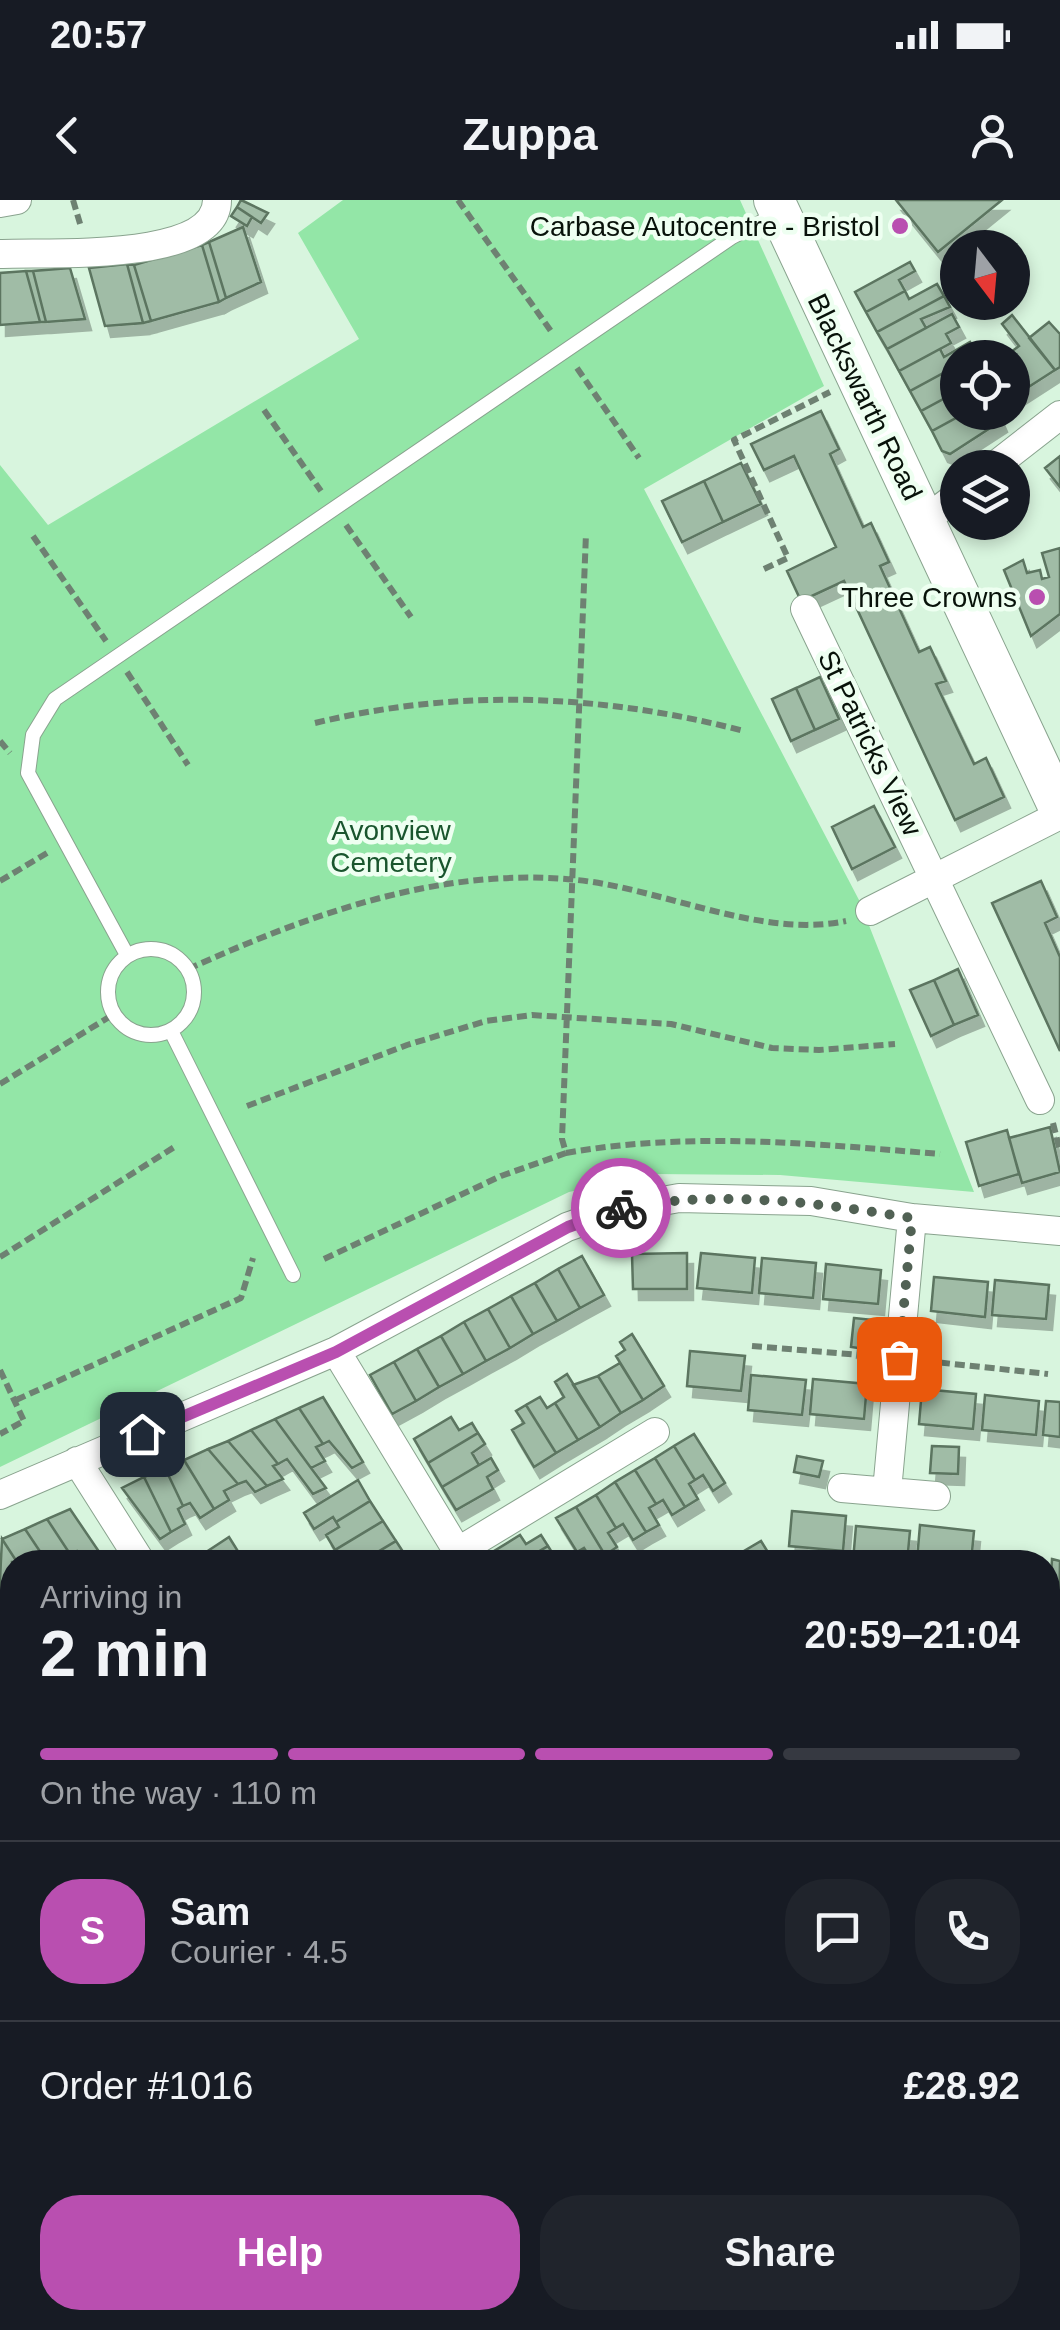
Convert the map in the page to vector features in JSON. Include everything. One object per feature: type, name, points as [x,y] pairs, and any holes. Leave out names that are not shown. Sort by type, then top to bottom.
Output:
[{"type":"street","points":[[0,203],[17,200]]},
{"type":"street","points":[[0,254],[144,247],[201,229],[214,217],[217,200]]},
{"type":"street","name":"Blackswarth Road","points":[[776,206],[1060,813]]},
{"type":"street","points":[[1015,450],[1060,414]]},
{"type":"street","points":[[924,521],[940,509]]},
{"type":"street","name":"St Patricks View","points":[[804,609],[1040,1100]]},
{"type":"street","points":[[870,911],[1060,813]]},
{"type":"street","points":[[0,1495],[336,1352],[568,1227],[618,1209],[679,1198],[811,1201],[912,1218],[1060,1231]]},
{"type":"street","points":[[887,1492],[912,1218]]},
{"type":"street","points":[[336,1352],[456,1550]]},
{"type":"street","points":[[471,1550],[655,1432]]},
{"type":"street","points":[[76,1462],[133,1550]]},
{"type":"street","points":[[842,1488],[936,1496]]},
{"type":"lane","points":[[127,955],[28,773],[33,735],[55,700],[776,206]]},
{"type":"lane","points":[[160,949],[176,956],[188,968],[194,996],[191,1010],[172,1031],[153,1036],[134,1032],[114,1014],[107,987],[113,969],[127,955],[160,949]]},
{"type":"lane","points":[[172,1031],[293,1274]]},
{"type":"path","points":[[458,200],[640,458]]},
{"type":"path","points":[[764,569],[788,558],[734,440],[828,393]]},
{"type":"path","points":[[566,1152],[562,1139],[576,880],[586,534]]},
{"type":"path","points":[[315,722],[378,707],[467,698],[580,701],[744,730]]},
{"type":"path","points":[[0,881],[65,842]]},
{"type":"path","points":[[188,968],[255,939],[369,899],[471,880],[576,880],[813,928],[870,911]]},
{"type":"path","points":[[0,1084],[114,1014]]},
{"type":"path","points":[[247,1106],[406,1045],[486,1021],[567,1016],[671,1024],[772,1048],[819,1050],[895,1044]]},
{"type":"path","points":[[324,1259],[501,1176],[566,1152],[610,1145],[708,1140],[940,1154]]},
{"type":"path","points":[[0,1258],[176,1146]]},
{"type":"path","points":[[16,1400],[241,1298],[253,1258]]},
{"type":"path","points":[[0,1370],[24,1422],[0,1434]]},
{"type":"green space","name":"Avonview Cemetery","points":[[343,200],[740,200],[824,386],[644,489],[859,900],[974,1192],[780,1175],[652,1174],[569,1192],[0,1467],[0,465],[48,525],[359,339],[298,233]]},
{"type":"building","points":[[241,200],[268,213],[261,223],[237,207]]},
{"type":"building","points":[[896,200],[1002,200],[965,230],[940,230],[938,252]]},
{"type":"building","points":[[237,207],[252,217],[247,226],[231,216]]},
{"type":"building","points":[[243,227],[261,282],[226,298],[209,242]]},
{"type":"building","points":[[209,242],[226,298],[219,302],[202,245]]},
{"type":"building","points":[[202,245],[219,302],[151,321],[134,265]]},
{"type":"building","points":[[910,262],[915,271],[899,280],[905,291],[866,312],[855,292]]},
{"type":"building","points":[[127,264],[134,265],[151,321],[143,323]]},
{"type":"building","points":[[127,264],[143,323],[105,326],[89,268]]},
{"type":"building","points":[[70,268],[85,319],[46,322],[33,271]]},
{"type":"building","points":[[26,271],[33,271],[46,322],[40,322]]},
{"type":"building","points":[[26,271],[40,322],[0,325],[0,273]]},
{"type":"building","points":[[937,284],[940,289],[940,298],[877,332],[866,312],[905,291],[909,299]]},
{"type":"building","points":[[940,298],[940,311],[921,319],[926,328],[887,349],[877,332]]},
{"type":"building","points":[[941,320],[955,320],[959,327],[946,334],[949,340],[940,340],[940,349],[899,371],[887,349]]},
{"type":"building","points":[[1016,320],[1055,370],[1030,386],[1030,340],[1014,340],[1002,324]]},
{"type":"building","points":[[1049,322],[1060,334],[1060,367],[1055,370],[1029,338]]},
{"type":"building","points":[[940,349],[940,375],[910,391],[899,371]]},
{"type":"building","points":[[940,375],[940,401],[921,411],[910,391]]},
{"type":"building","points":[[940,401],[940,427],[932,431],[921,411]]},
{"type":"building","points":[[821,411],[839,449],[830,454],[863,527],[871,523],[889,562],[880,566],[919,652],[930,647],[946,681],[936,684],[974,764],[986,758],[1004,797],[955,820],[844,581],[801,601],[787,571],[836,547],[794,456],[764,470],[751,444]]},
{"type":"building","points":[[940,427],[940,430],[987,430],[956,450],[942,450],[932,431]]},
{"type":"building","points":[[1060,456],[1060,487],[1045,468]]},
{"type":"building","points":[[741,463],[761,504],[723,522],[704,481]]},
{"type":"building","points":[[704,481],[723,522],[682,542],[662,501]]},
{"type":"building","name":"Three Crowns","points":[[1060,548],[1060,614],[1031,636],[1004,570],[1023,560],[1027,573],[1040,570],[1042,579],[1049,577],[1042,553]]},
{"type":"building","points":[[820,677],[839,719],[815,730],[796,688]]},
{"type":"building","points":[[796,688],[815,730],[791,741],[772,699]]},
{"type":"building","points":[[874,806],[895,847],[852,869],[832,827]]},
{"type":"building","points":[[1041,881],[1057,917],[1045,923],[1060,957],[1060,1051],[992,903]]},
{"type":"building","points":[[958,969],[978,1015],[954,1025],[934,980]]},
{"type":"building","points":[[934,980],[954,1025],[931,1036],[910,990]]},
{"type":"building","points":[[1050,1127],[1060,1172],[1022,1183],[1009,1138]]},
{"type":"building","points":[[1007,1130],[1019,1174],[979,1186],[966,1142]]},
{"type":"building","points":[[687,1253],[687,1289],[633,1289],[632,1254]]},
{"type":"building","points":[[701,1253],[755,1258],[752,1293],[697,1288]]},
{"type":"building","points":[[582,1256],[604,1295],[580,1308],[558,1269]]},
{"type":"building","points":[[762,1258],[816,1263],[813,1298],[759,1293]]},
{"type":"building","points":[[826,1264],[881,1270],[878,1304],[823,1299]]},
{"type":"building","points":[[558,1269],[580,1308],[557,1321],[535,1283]]},
{"type":"building","points":[[934,1277],[988,1282],[985,1317],[931,1311]]},
{"type":"building","points":[[995,1280],[1049,1285],[1046,1319],[992,1315]]},
{"type":"building","points":[[535,1283],[557,1321],[533,1334],[511,1296]]},
{"type":"building","points":[[511,1296],[533,1334],[510,1348],[488,1309]]},
{"type":"building","points":[[488,1309],[510,1348],[486,1361],[464,1322]]},
{"type":"building","points":[[854,1318],[883,1321],[880,1351],[851,1347]]},
{"type":"building","points":[[464,1322],[486,1361],[463,1374],[441,1336]]},
{"type":"building","points":[[632,1334],[664,1386],[643,1400],[616,1356],[625,1350],[620,1342]]},
{"type":"building","points":[[441,1336],[463,1374],[439,1387],[417,1349]]},
{"type":"building","points":[[417,1349],[439,1387],[416,1401],[394,1362]]},
{"type":"building","points":[[690,1351],[745,1356],[741,1391],[687,1386]]},
{"type":"building","points":[[394,1362],[416,1401],[392,1414],[370,1375]]},
{"type":"building","points":[[620,1363],[643,1400],[621,1413],[598,1376]]},
{"type":"building","points":[[567,1374],[600,1427],[578,1440],[555,1403],[564,1397],[555,1382]]},
{"type":"building","points":[[751,1375],[806,1380],[802,1415],[748,1410]]},
{"type":"building","points":[[598,1376],[621,1413],[600,1427],[573,1385]]},
{"type":"building","points":[[813,1379],[867,1384],[864,1419],[810,1414]]},
{"type":"building","points":[[922,1389],[976,1394],[973,1429],[919,1424]]},
{"type":"building","points":[[985,1395],[1039,1401],[1036,1435],[982,1430]]},
{"type":"building","points":[[323,1397],[363,1462],[352,1468],[329,1441],[323,1444],[299,1408]]},
{"type":"building","points":[[540,1397],[547,1408],[555,1403],[578,1440],[556,1453],[526,1405]]},
{"type":"building","points":[[1046,1401],[1060,1402],[1060,1437],[1043,1435]]},
{"type":"building","points":[[526,1405],[556,1453],[534,1467],[512,1430],[524,1423],[516,1411]]},
{"type":"building","points":[[299,1408],[323,1444],[316,1447],[325,1461],[311,1468],[275,1419]]},
{"type":"building","points":[[451,1417],[459,1430],[472,1423],[478,1433],[428,1463],[414,1439]]},
{"type":"building","points":[[275,1419],[326,1488],[313,1494],[287,1459],[278,1464],[251,1430]]},
{"type":"building","points":[[251,1430],[278,1464],[273,1466],[283,1479],[267,1486],[228,1441]]},
{"type":"building","points":[[478,1433],[485,1444],[472,1453],[479,1465],[442,1487],[428,1463]]},
{"type":"building","points":[[694,1434],[725,1483],[713,1491],[703,1475],[695,1480],[674,1446]]},
{"type":"building","points":[[228,1441],[267,1486],[255,1492],[246,1481],[238,1484],[208,1449]]},
{"type":"building","points":[[674,1446],[695,1480],[689,1484],[698,1499],[685,1507],[655,1458]]},
{"type":"building","points":[[932,1446],[959,1447],[958,1474],[930,1473]]},
{"type":"building","points":[[208,1449],[238,1484],[224,1491],[229,1500],[214,1509],[184,1460]]},
{"type":"building","points":[[797,1456],[823,1461],[819,1477],[794,1472]]},
{"type":"building","points":[[491,1458],[498,1470],[487,1477],[493,1489],[456,1510],[442,1487]]},
{"type":"building","points":[[655,1458],[685,1507],[672,1515],[663,1500],[656,1504],[635,1470]]},
{"type":"building","points":[[184,1460],[214,1509],[200,1518],[190,1503],[183,1506],[165,1468]]},
{"type":"building","points":[[165,1468],[183,1506],[178,1509],[185,1524],[171,1532],[144,1477]]},
{"type":"building","points":[[635,1470],[656,1504],[649,1508],[659,1525],[646,1532],[615,1482]]},
{"type":"building","points":[[144,1477],[171,1532],[160,1539],[122,1488]]},
{"type":"building","points":[[358,1480],[370,1501],[336,1522],[333,1517],[314,1529],[304,1513]]},
{"type":"building","points":[[615,1482],[646,1532],[633,1540],[623,1524],[616,1528],[596,1495]]},
{"type":"building","points":[[596,1495],[616,1528],[608,1533],[617,1547],[602,1550],[576,1507]]},
{"type":"building","points":[[370,1501],[383,1521],[335,1550],[326,1535],[339,1527],[336,1522]]},
{"type":"building","points":[[576,1507],[602,1550],[576,1550],[556,1518]]},
{"type":"building","points":[[70,1509],[98,1550],[67,1550],[47,1519]]},
{"type":"building","points":[[792,1511],[846,1516],[843,1550],[789,1546]]},
{"type":"building","points":[[47,1519],[67,1550],[39,1550],[25,1529]]},
{"type":"building","points":[[383,1521],[396,1541],[381,1550],[335,1550]]},
{"type":"building","points":[[920,1525],[974,1531],[972,1550],[918,1550]]},
{"type":"building","points":[[856,1526],[910,1531],[908,1550],[854,1550]]},
{"type":"building","points":[[25,1529],[39,1550],[9,1550],[2,1539]]},
{"type":"building","points":[[520,1535],[526,1544],[541,1535],[548,1546],[541,1550],[496,1550]]},
{"type":"building","points":[[229,1537],[237,1550],[209,1550]]},
{"type":"building","points":[[396,1541],[402,1550],[381,1550]]},
{"type":"building","points":[[761,1541],[767,1550],[746,1550]]},
{"type":"way so far","points":[[621,1208],[679,1198],[811,1201],[912,1218],[899,1359]]},
{"type":"place","name":"Carbase Autocentre - Bristol","points":[[900,226]]},
{"type":"place","name":"Three Crowns","points":[[1037,597]]},
{"type":"route","points":[[142,1434],[336,1352],[568,1227],[621,1208]]}]
